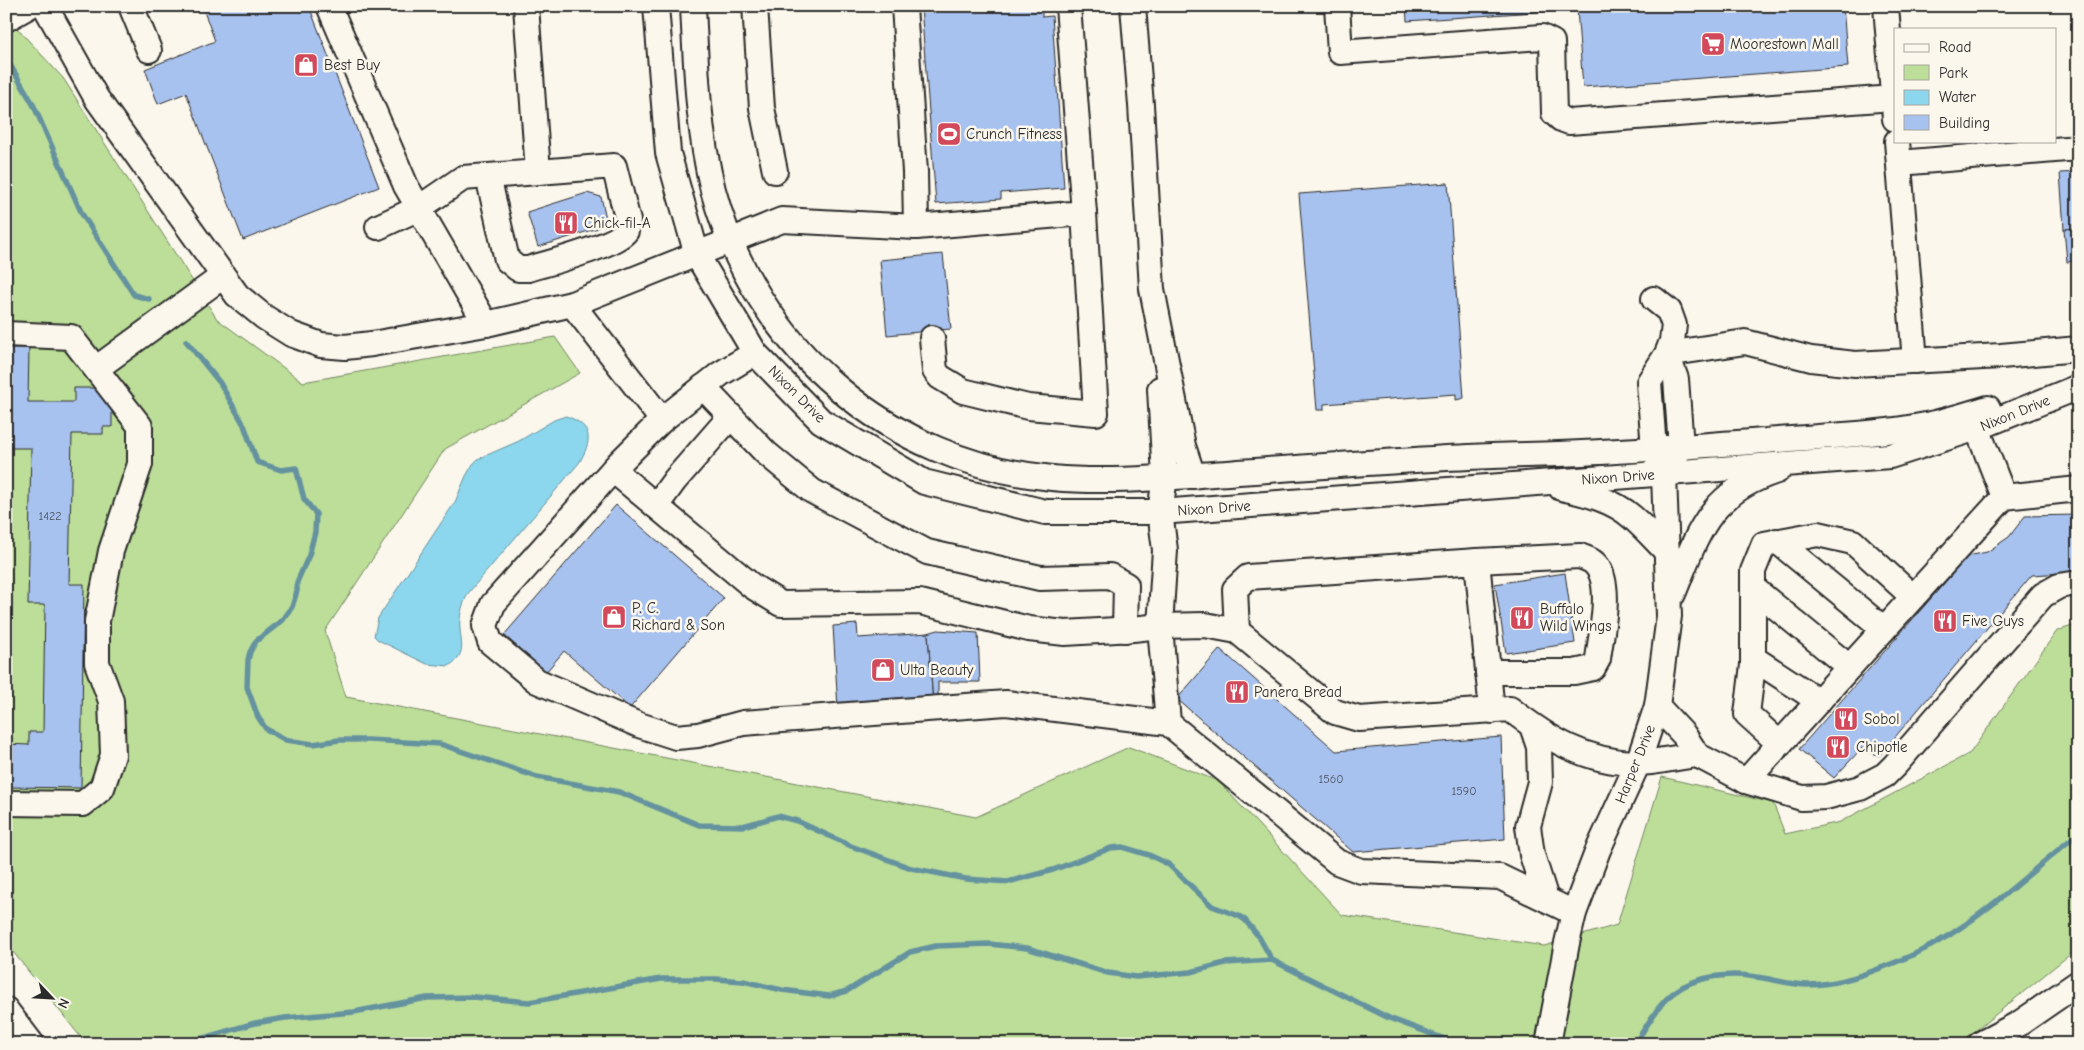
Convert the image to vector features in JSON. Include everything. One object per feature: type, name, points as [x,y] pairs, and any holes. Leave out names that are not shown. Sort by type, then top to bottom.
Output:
[{"type":"street","points":[[6,19],[29,6]]},
{"type":"street","points":[[45,6],[97,99],[237,295],[264,317],[291,334],[321,345],[345,347],[372,344],[486,324],[572,304],[732,242],[782,220],[916,227],[1084,213]]},
{"type":"street","points":[[131,6],[149,50]]},
{"type":"street","points":[[329,6],[406,186],[486,324]]},
{"type":"street","points":[[526,6],[538,172]]},
{"type":"street","name":"Nixon Drive","points":[[656,6],[668,153],[697,254],[755,353],[821,421],[924,482],[1046,512],[1160,512],[1890,456],[1977,428],[2077,388]]},
{"type":"street","name":"Nixon Drive","points":[[693,6],[700,113],[705,153],[714,191],[732,242],[760,300],[782,332],[808,361],[836,387],[865,409],[898,430],[934,448],[971,462],[1011,472],[1051,478],[1091,480],[1193,476],[1394,460],[1654,449],[1851,434],[1930,425],[1998,405],[2077,388]]},
{"type":"street","points":[[755,6],[762,108],[776,171]]},
{"type":"street","points":[[904,6],[915,172],[916,227]]},
{"type":"street","points":[[932,338],[935,371],[940,377],[963,391],[1028,407],[1096,412],[1084,213],[1068,6]]},
{"type":"street","points":[[1133,6],[1141,105],[1150,271],[1155,308],[1183,446],[1193,476]]},
{"type":"street","points":[[1337,6],[1340,52],[1542,37],[1547,39],[1552,42],[1554,113],[1561,119],[1569,122],[1894,109],[1886,6]]},
{"type":"street","points":[[1915,361],[1898,152],[2078,148]]},
{"type":"street","points":[[378,227],[419,208],[463,178],[488,176],[538,172],[614,166],[628,221],[628,228],[624,234],[592,249],[523,270],[513,267],[507,260],[488,176]]},
{"type":"street","points":[[97,368],[223,276]]},
{"type":"street","name":"Harper Drive","points":[[1548,1044],[1574,914],[1598,850],[1638,763],[1657,706],[1666,648],[1669,602],[1664,474],[1654,449],[1649,382],[1667,354],[1672,341],[1674,325],[1669,311],[1654,299]]},
{"type":"street","points":[[572,304],[662,420]]},
{"type":"street","points":[[1155,308],[1165,477],[1160,512],[1165,550],[1160,626],[1168,723]]},
{"type":"street","points":[[6,334],[71,337],[97,368],[140,426],[140,464],[111,551],[97,621],[97,664],[111,701],[113,755],[102,788],[83,804],[6,803]]},
{"type":"street","points":[[1664,474],[1681,447],[1676,379],[1667,354],[1745,342],[1811,359],[1855,364],[2001,356],[2078,349]]},
{"type":"street","points":[[755,353],[703,387],[662,420],[613,470],[493,604],[484,626],[490,642],[537,681],[639,724],[676,737],[698,735],[743,723],[1006,703],[1168,723],[1337,862],[1361,871],[1500,877],[1574,914]]},
{"type":"street","points":[[703,387],[766,454],[812,491],[927,552],[1040,578],[1110,576],[1126,585],[1125,630]]},
{"type":"street","points":[[656,506],[674,480],[730,417]]},
{"type":"street","points":[[1977,428],[2004,497]]},
{"type":"street","points":[[1669,602],[1695,540],[1711,512],[1732,492],[1762,476],[1804,463]]},
{"type":"street","points":[[613,470],[752,586],[782,604],[920,602],[1029,629],[1066,633],[1160,626],[1205,625],[1236,632],[1335,712],[1359,719],[1510,709],[1532,726],[1584,754],[1605,761],[1638,763],[1697,755]]},
{"type":"street","points":[[1537,483],[1585,493],[1607,502],[1631,516],[1668,553]]},
{"type":"street","points":[[1746,781],[2004,497],[2078,489]]},
{"type":"street","points":[[1780,744],[1747,714],[1753,658],[1753,571],[1764,544],[1818,534],[1853,542],[1913,597]]},
{"type":"street","points":[[1777,541],[1884,629]]},
{"type":"street","points":[[1236,632],[1235,589],[1248,577],[1477,561],[1580,556],[1593,562],[1601,572],[1606,586],[1598,659],[1593,668],[1574,672],[1488,672]]},
{"type":"street","points":[[1477,561],[1492,711]]},
{"type":"street","points":[[1657,706],[1684,735],[1697,755],[1746,781],[1802,798],[1815,798],[1844,793],[1885,775],[2033,605],[2052,589],[2078,583]]},
{"type":"street","points":[[1753,588],[1849,668]]},
{"type":"street","points":[[1753,658],[1819,701]]},
{"type":"street","points":[[1532,726],[1539,747],[1540,782],[1528,826],[1532,856],[1546,899]]},
{"type":"street","points":[[1980,1044],[2020,1023],[2078,983]]},
{"type":"street","points":[[6,1010],[32,1044]]},
{"type":"green space","points":[[6,16],[63,78],[217,319],[303,382],[555,337],[580,373],[445,449],[325,631],[346,697],[976,817],[1129,747],[1218,781],[1342,915],[1544,946],[1617,925],[1662,777],[1773,803],[1785,834],[1840,822],[1970,753],[2057,631],[2078,624],[2078,948],[1959,1044],[86,1044],[6,943]]},
{"type":"water","points":[[566,416],[582,424],[586,429],[588,441],[583,455],[579,463],[469,592],[464,602],[460,619],[461,651],[455,661],[449,666],[427,664],[378,640],[374,636],[378,618],[455,502],[473,464],[478,459],[519,441],[554,420]]},
{"type":"building","points":[[202,6],[309,6],[379,187],[243,240],[186,93],[158,104],[145,69],[215,41]]},
{"type":"building","points":[[921,6],[1042,6],[1042,17],[1052,16],[1064,188],[1001,193],[1001,199],[936,204]]},
{"type":"building","name":"Moorestown Mall","points":[[1406,6],[1843,6],[1848,67],[1583,87],[1577,9],[1407,21]]},
{"type":"building","points":[[2078,172],[2078,228],[2064,229],[2060,173]]},
{"type":"building","points":[[1448,183],[1464,398],[1456,400],[1456,394],[1324,404],[1324,410],[1317,410],[1299,194]]},
{"type":"building","name":"Chick-fil-A","points":[[587,193],[601,197],[606,218],[598,228],[538,247],[527,212]]},
{"type":"building","points":[[2078,228],[2078,261],[2067,262],[2064,229]]},
{"type":"building","points":[[943,254],[951,329],[887,335],[880,260]]},
{"type":"building","points":[[6,348],[29,348],[28,402],[74,402],[74,388],[102,388],[102,399],[112,399],[112,427],[103,427],[103,434],[72,434],[69,584],[84,584],[81,788],[6,787],[6,744],[29,745],[29,732],[43,732],[45,605],[28,605],[31,448],[6,448]]},
{"type":"building","name":"P. C. Richard & Son","points":[[616,505],[724,598],[630,708],[564,651],[546,672],[504,635]]},
{"type":"building","points":[[2078,515],[2078,572],[2032,575],[1879,756],[1862,748],[1834,778],[1799,749],[1968,556],[1987,552],[2009,537],[2025,516]]},
{"type":"building","points":[[1565,573],[1575,643],[1506,653],[1495,584]]},
{"type":"building","name":"Ulta Beauty","points":[[857,624],[858,638],[928,633],[933,703],[838,709],[833,626]]},
{"type":"building","points":[[938,630],[978,633],[980,682],[938,682],[938,700],[933,703],[928,633]]},
{"type":"building","points":[[1220,649],[1336,751],[1501,737],[1505,839],[1353,852],[1177,699]]},
{"type":"waterway","points":[[6,58],[33,104],[82,214],[134,295],[149,299]]},
{"type":"waterway","points":[[186,341],[220,383],[244,425],[257,462],[281,470],[296,468],[304,499],[316,514],[315,532],[309,555],[297,582],[297,591],[292,607],[283,620],[256,641],[248,660],[247,687],[258,717],[266,729],[286,740],[313,744],[339,740],[440,744],[537,777],[619,792],[699,825],[743,826],[778,816],[797,821],[851,846],[911,868],[966,879],[1008,882],[1053,870],[1111,848],[1122,847],[1149,855],[1168,864],[1212,906],[1245,920],[1259,937],[1272,960]]},
{"type":"waterway","points":[[1634,1044],[1663,1002],[1676,991],[1694,982],[1714,976],[1736,975],[1802,985],[1831,983],[1864,974],[1922,951],[1969,922],[1992,905],[2078,834]]},
{"type":"waterway","points":[[183,1044],[255,1023],[285,1018],[354,1012],[427,998],[474,997],[529,1002],[661,979],[743,981],[782,990],[829,996],[847,991],[910,952],[936,946],[989,944],[1027,948],[1108,973],[1136,977],[1191,972],[1225,963],[1272,960],[1389,1018],[1458,1044]]},
{"type":"place","name":"Moorestown Mall","points":[[1713,44]]},
{"type":"place","name":"Best Buy","points":[[306,65]]},
{"type":"place","name":"Crunch Fitness","points":[[949,134]]},
{"type":"place","name":"Chick-fil-A","points":[[566,223]]},
{"type":"place","name":"P. C. Richard & Son","points":[[614,617]]},
{"type":"place","name":"Buffalo Wild Wings","points":[[1522,618]]},
{"type":"place","name":"Five Guys","points":[[1945,621]]},
{"type":"place","name":"Ulta Beauty","points":[[883,670]]},
{"type":"place","name":"Panera Bread","points":[[1237,692]]},
{"type":"place","name":"Sobol","points":[[1846,719]]},
{"type":"place","name":"Chipotle","points":[[1838,747]]}]
